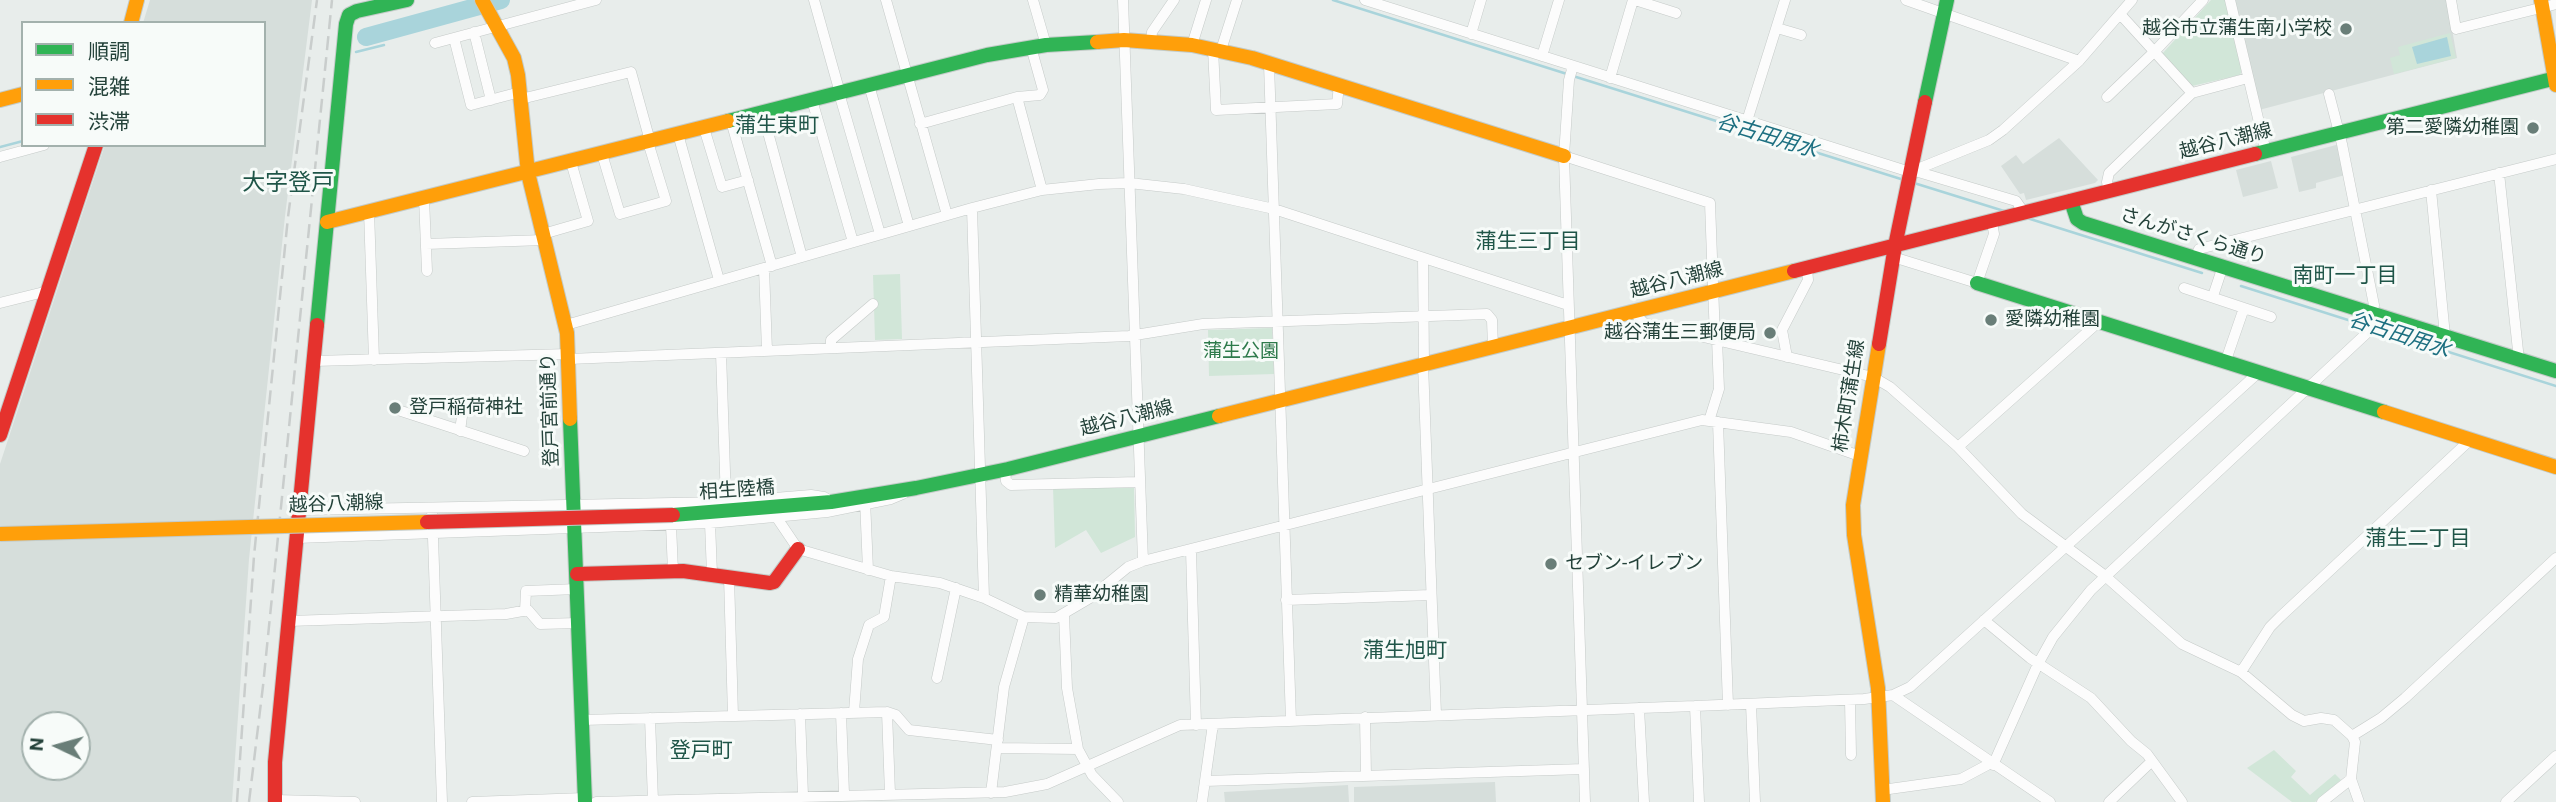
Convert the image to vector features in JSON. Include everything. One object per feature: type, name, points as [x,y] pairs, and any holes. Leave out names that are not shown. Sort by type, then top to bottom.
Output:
[{"type":"street","points":[[132,21],[137,0]]},
{"type":"street","points":[[355,802],[275,801],[275,762],[346,23],[349,16],[357,11],[407,0]]},
{"type":"street","name":"登戸宮前通り","points":[[482,0],[514,58],[528,173],[566,325],[582,720],[589,801]]},
{"type":"street","points":[[435,43],[596,0]]},
{"type":"street","points":[[814,0],[880,234]]},
{"type":"street","points":[[886,0],[947,215]]},
{"type":"street","points":[[920,124],[1017,97],[1040,95],[1042,90],[1039,46],[1033,0]]},
{"type":"street","points":[[1123,0],[1143,562]]},
{"type":"street","points":[[1151,42],[1152,33],[1174,0]]},
{"type":"street","points":[[1192,45],[1206,0]]},
{"type":"street","points":[[1237,0],[1217,49],[1216,110],[1337,104],[1339,86]]},
{"type":"street","points":[[1365,0],[1747,121],[2016,201],[2025,214]]},
{"type":"street","points":[[1471,34],[1481,0]]},
{"type":"street","points":[[1542,56],[1559,0]]},
{"type":"street","points":[[1610,78],[1634,0],[1676,13]]},
{"type":"street","points":[[1747,121],[1786,0]]},
{"type":"street","points":[[1906,0],[1946,7],[2079,61]]},
{"type":"street","points":[[1913,172],[1928,163],[1989,141],[2037,102],[2079,61],[2132,0]]},
{"type":"street","points":[[2107,97],[2203,0]]},
{"type":"street","points":[[2230,0],[2266,152]]},
{"type":"street","points":[[2451,0],[2456,29],[2546,4],[2556,81]]},
{"type":"street","name":"柿木町蒲生線","points":[[1882,796],[1886,696],[1852,518],[1894,252],[1946,7]]},
{"type":"street","points":[[2120,14],[2192,93]]},
{"type":"street","points":[[1777,28],[1801,35]]},
{"type":"street","points":[[474,33],[491,100]]},
{"type":"street","points":[[454,38],[471,105],[631,72],[666,201],[620,214],[602,154]]},
{"type":"street","points":[[327,222],[763,114],[987,55],[1039,46],[1124,40],[1217,49],[1710,203],[1719,388],[1714,422],[1728,705]]},
{"type":"street","points":[[1269,64],[1291,721]]},
{"type":"street","points":[[1573,66],[1569,80],[1564,156],[1585,802]]},
{"type":"street","points":[[2109,192],[2109,173],[2192,93],[2248,78]]},
{"type":"street","name":"越谷八潮線","points":[[804,505],[865,501],[1004,470],[1807,268],[1894,252],[2071,201],[2556,81]]},
{"type":"street","points":[[869,85],[909,226]]},
{"type":"street","points":[[1882,796],[1961,779],[1992,764],[2038,664],[2053,638],[2104,575],[2370,331],[2374,314],[2355,209],[2329,93]]},
{"type":"street","points":[[0,100],[21,95]]},
{"type":"street","points":[[1017,97],[1042,190]]},
{"type":"street","points":[[813,100],[853,242]]},
{"type":"street","points":[[763,114],[802,257]]},
{"type":"street","points":[[732,121],[768,267],[767,351]]},
{"type":"street","points":[[704,128],[722,187],[748,180]]},
{"type":"street","points":[[678,134],[719,280]]},
{"type":"street","points":[[0,157],[37,147]]},
{"type":"street","points":[[0,435],[95,147]]},
{"type":"street","points":[[2196,257],[2199,249],[2556,159]]},
{"type":"street","points":[[426,244],[543,237],[588,221],[571,162]]},
{"type":"street","points":[[2499,173],[2519,360]]},
{"type":"street","points":[[566,325],[1042,190],[1129,183],[1202,192],[1274,209],[1568,304]]},
{"type":"street","points":[[2431,190],[2445,336]]},
{"type":"street","points":[[424,198],[427,271]]},
{"type":"street","name":"さんがさくら通り","points":[[2071,201],[2077,219],[2082,223],[2556,371]]},
{"type":"street","points":[[972,208],[984,598]]},
{"type":"street","points":[[369,211],[374,360]]},
{"type":"street","points":[[1977,284],[1994,234],[1992,222]]},
{"type":"street","points":[[1894,252],[1977,284],[2556,467]]},
{"type":"street","points":[[1423,258],[1423,364],[1436,714]]},
{"type":"street","points":[[2214,296],[2223,266]]},
{"type":"street","points":[[1787,357],[1782,330],[1808,280],[1807,268]]},
{"type":"street","points":[[2184,288],[2271,317]]},
{"type":"street","points":[[0,303],[48,291]]},
{"type":"street","points":[[831,348],[831,340],[873,304]]},
{"type":"street","points":[[2225,363],[2244,308]]},
{"type":"street","points":[[1637,311],[1638,317],[1644,323],[1873,377],[1890,387],[1958,447],[2022,514],[2104,575],[2182,644],[2241,672],[2292,715],[2304,721],[2334,720],[2355,742],[2351,779],[2359,802]]},
{"type":"street","points":[[314,361],[721,353],[1135,335],[1203,324],[1487,314],[1492,320],[1493,347]]},
{"type":"street","points":[[1958,447],[2093,327],[2095,321]]},
{"type":"street","points":[[721,353],[726,502]]},
{"type":"street","points":[[472,802],[808,798],[844,794],[948,798],[1047,785],[1180,725],[1850,700],[1886,696],[1910,687],[2258,373]]},
{"type":"street","points":[[398,410],[524,451]]},
{"type":"street","points":[[460,431],[462,416]]},
{"type":"street","points":[[777,518],[798,549],[891,576],[938,582],[984,598],[1024,617],[1056,618],[1090,597],[1128,567],[1143,562],[1702,420],[1791,432],[1860,456]]},
{"type":"street","points":[[2241,672],[2270,627],[2470,440]]},
{"type":"street","points":[[1004,470],[1006,481],[1011,485],[1139,482]]},
{"type":"street","points":[[300,510],[726,502],[811,495],[824,497],[831,502]]},
{"type":"street","points":[[297,538],[575,528],[672,520],[710,523],[777,518],[865,501],[867,570]]},
{"type":"street","name":"相生陸橋","points":[[672,520],[804,505]]},
{"type":"street","points":[[432,508],[442,802]]},
{"type":"street","points":[[672,520],[673,571]]},
{"type":"street","name":"越谷八潮線","points":[[0,534],[672,520]]},
{"type":"street","points":[[710,523],[712,574]]},
{"type":"street","points":[[526,611],[526,592],[577,582],[673,571],[774,582],[798,549]]},
{"type":"street","points":[[1191,550],[1196,725]]},
{"type":"street","points":[[2352,736],[2381,718],[2405,698],[2556,558]]},
{"type":"street","points":[[854,712],[858,659],[869,625],[884,617],[891,576]]},
{"type":"street","points":[[729,577],[733,716]]},
{"type":"street","points":[[937,678],[956,588]]},
{"type":"street","points":[[1286,600],[1431,595]]},
{"type":"street","points":[[289,621],[506,614],[528,610],[540,624],[578,623]]},
{"type":"street","points":[[1063,615],[1067,688],[1078,749],[1087,767],[1118,802]]},
{"type":"street","points":[[991,793],[1004,687],[1024,617]]},
{"type":"street","points":[[1984,620],[2038,664],[2091,698],[2152,761],[2182,802]]},
{"type":"street","points":[[1886,696],[2050,802]]},
{"type":"street","points":[[1850,700],[1851,755]]},
{"type":"street","points":[[1751,704],[1755,802]]},
{"type":"street","points":[[1695,706],[1699,802]]},
{"type":"street","points":[[1640,708],[1643,802]]},
{"type":"street","points":[[582,720],[887,712],[896,715],[909,730],[997,744],[1078,749]]},
{"type":"street","points":[[887,712],[890,794]]},
{"type":"street","points":[[841,713],[844,794]]},
{"type":"street","points":[[800,714],[808,798]]},
{"type":"street","points":[[650,718],[660,801]]},
{"type":"street","points":[[1365,718],[1366,776]]},
{"type":"street","points":[[1202,802],[1213,724]]},
{"type":"street","points":[[2506,802],[2556,756]]},
{"type":"street","points":[[2109,802],[2152,761]]},
{"type":"street","points":[[1205,781],[1584,769]]},
{"type":"street","points":[[2322,802],[2351,779]]},
{"type":"shaded area","points":[[150,0],[312,0],[285,216],[249,559],[232,802],[0,802],[0,464],[104,147],[266,147],[266,21],[144,21]]},
{"type":"shaded area","name":"越谷市立蒲生南小学校","points":[[2234,0],[2447,0],[2457,58],[2259,110]]},
{"type":"shaded area","points":[[2059,138],[2098,180],[2026,200],[2024,193],[2020,194],[2001,166],[2016,155],[2023,164]]},
{"type":"shaded area","points":[[2339,146],[2345,175],[2316,183],[2316,188],[2299,192],[2291,157]]},
{"type":"shaded area","points":[[2271,161],[2278,188],[2243,197],[2236,170]]},
{"type":"shaded area","points":[[1495,782],[1496,802],[1354,802],[1354,787]]},
{"type":"shaded area","points":[[1348,785],[1349,802],[1225,802],[1224,792]]},
{"type":"green space","points":[[2211,0],[2225,0],[2242,70],[2240,75],[2192,86],[2162,54]]},
{"type":"green space","points":[[2450,33],[2456,58],[2394,74],[2390,58],[2400,55],[2398,47]]},
{"type":"green space","points":[[900,274],[902,339],[875,340],[873,275]]},
{"type":"green space","name":"蒲生公園","points":[[1272,328],[1274,374],[1209,376],[1208,330]]},
{"type":"green space","points":[[1053,487],[1134,488],[1135,537],[1101,553],[1086,530],[1055,548]]},
{"type":"green space","points":[[2274,750],[2296,771],[2291,777],[2310,795],[2335,774],[2341,780],[2315,802],[2292,802],[2247,768]]},
{"type":"water","points":[[2447,37],[2451,56],[2417,64],[2412,47]]},
{"type":"waterway","points":[[366,37],[501,0]]},
{"type":"waterway","name":"谷古田用水","points":[[1333,0],[1567,74]]},
{"type":"waterway","name":"谷古田用水","points":[[356,52],[384,45]]},
{"type":"waterway","name":"谷古田用水","points":[[1573,76],[1904,180]]},
{"type":"waterway","name":"谷古田用水","points":[[0,147],[21,142]]},
{"type":"waterway","name":"谷古田用水","points":[[1914,183],[2004,211]]},
{"type":"waterway","name":"谷古田用水","points":[[2027,218],[2202,273]]},
{"type":"waterway","name":"谷古田用水","points":[[2241,286],[2556,386]]},
{"type":"railway","points":[[237,802],[254,556],[288,217],[317,0]]},
{"type":"railway","points":[[249,802],[332,0]]},
{"type":"traffic: fast","points":[[317,325],[346,24],[349,15],[357,11],[407,0]]},
{"type":"traffic: fast","points":[[1925,102],[1947,0]]},
{"type":"traffic: fast","points":[[728,121],[987,55],[1046,45],[1097,42]]},
{"type":"traffic: fast","points":[[2255,154],[2556,78]]},
{"type":"traffic: fast","points":[[2071,201],[2077,219],[2083,223],[2556,371]]},
{"type":"traffic: fast","points":[[1977,283],[2384,412]]},
{"type":"traffic: fast","points":[[673,515],[831,502],[916,488],[1008,469],[1219,416]]},
{"type":"traffic: fast","points":[[570,419],[585,802]]},
{"type":"traffic: slow","points":[[132,21],[137,0]]},
{"type":"traffic: slow","points":[[482,0],[514,58],[518,75],[528,173],[567,333],[570,419]]},
{"type":"traffic: slow","points":[[2541,0],[2556,85]]},
{"type":"traffic: slow","points":[[1097,42],[1124,40],[1192,45],[1252,58],[1564,156]]},
{"type":"traffic: slow","points":[[0,100],[21,95]]},
{"type":"traffic: slow","points":[[327,222],[728,121]]},
{"type":"traffic: slow","points":[[1219,416],[1794,271]]},
{"type":"traffic: slow","points":[[1879,344],[1853,505],[1854,535],[1878,688],[1883,802]]},
{"type":"traffic: slow","points":[[2384,412],[2556,467]]},
{"type":"traffic: slow","points":[[0,534],[427,522]]},
{"type":"traffic: jam","points":[[1879,344],[1895,246],[1925,102]]},
{"type":"traffic: jam","points":[[0,435],[95,147]]},
{"type":"traffic: jam","points":[[1794,271],[2255,154]]},
{"type":"traffic: jam","points":[[275,802],[275,762],[317,325]]},
{"type":"traffic: jam","points":[[427,522],[673,515]]},
{"type":"traffic: jam","points":[[577,574],[683,571],[770,583],[774,582],[798,549]]},
{"type":"place","name":"越谷市立蒲生南小学校","points":[[2346,29]]},
{"type":"place","name":"第二愛隣幼稚園","points":[[2533,128]]},
{"type":"place","name":"愛隣幼稚園","points":[[1991,320]]},
{"type":"place","name":"越谷蒲生三郵便局","points":[[1770,333]]},
{"type":"place","name":"登戸稲荷神社","points":[[395,408]]},
{"type":"place","name":"セブン-イレブン","points":[[1551,564]]},
{"type":"place","name":"精華幼稚園","points":[[1040,595]]},
{"type":"district","name":"蒲生東町","points":[[777,127]]},
{"type":"district","name":"大字登戸","points":[[288,184]]},
{"type":"district","name":"蒲生三丁目","points":[[1528,243]]},
{"type":"district","name":"南町一丁目","points":[[2345,277]]},
{"type":"district","name":"蒲生二丁目","points":[[2418,540]]},
{"type":"district","name":"蒲生旭町","points":[[1405,652]]},
{"type":"district","name":"登戸町","points":[[701,752]]}]
